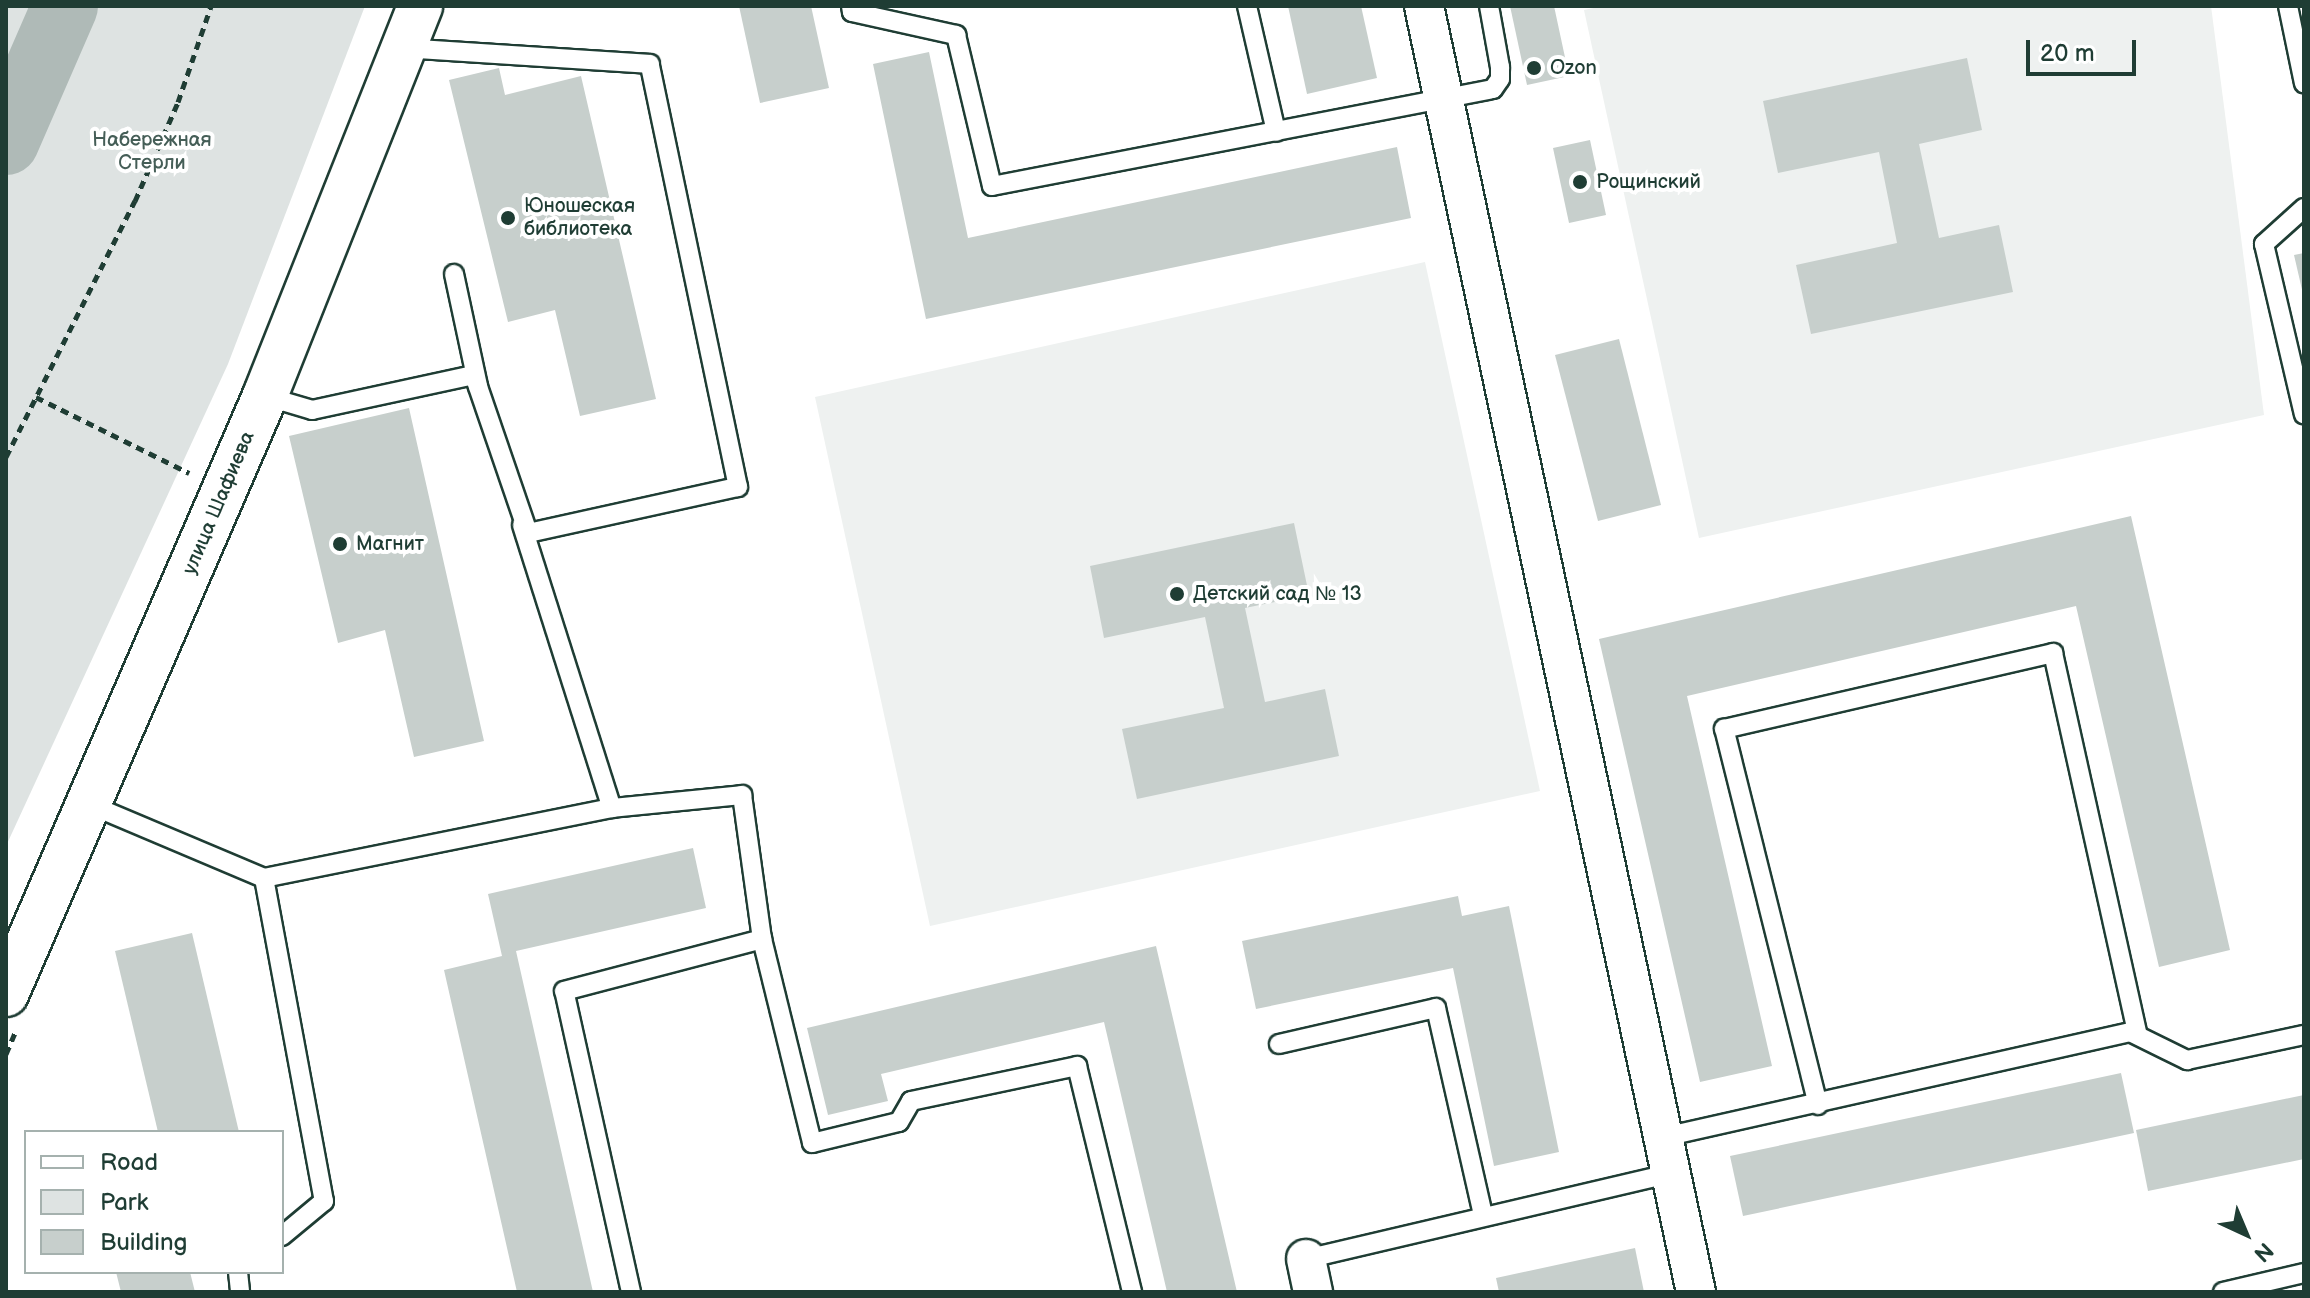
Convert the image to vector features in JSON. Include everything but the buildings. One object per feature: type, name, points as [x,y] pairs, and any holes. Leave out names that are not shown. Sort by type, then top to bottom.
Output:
[{"type":"street","name":"улица Шафиева","points":[[6,994],[91,805],[265,396],[420,6]]},
{"type":"street","points":[[1424,6],[1696,1292]]},
{"type":"lane","points":[[851,6],[852,12],[956,35],[992,186],[1493,89],[1500,79],[1489,6]]},
{"type":"lane","points":[[1247,6],[1276,132]]},
{"type":"lane","points":[[2288,6],[2304,83]]},
{"type":"lane","points":[[404,48],[650,64],[738,487],[528,533],[474,375]]},
{"type":"lane","points":[[2304,208],[2264,244],[2304,414]]},
{"type":"lane","points":[[454,274],[474,375],[612,808]]},
{"type":"lane","points":[[265,396],[312,410],[474,375]]},
{"type":"lane","points":[[1818,1105],[1724,729],[2053,653],[2138,1035]]},
{"type":"lane","points":[[91,805],[264,878],[612,808],[742,795],[762,939],[812,1143],[899,1122],[911,1101],[1077,1066],[1132,1292]]},
{"type":"lane","points":[[264,878],[324,1201],[284,1234]]},
{"type":"lane","points":[[631,1292],[564,991],[762,939]]},
{"type":"lane","points":[[1279,1044],[1436,1008],[1483,1215]]},
{"type":"lane","points":[[1309,1276],[1483,1215],[1818,1105],[2130,1032],[2187,1060],[2304,1035]]},
{"type":"lane","points":[[2223,1292],[2304,1273]]},
{"type":"path","points":[[6,457],[135,201],[178,102],[211,6]]},
{"type":"path","points":[[36,397],[190,474]]},
{"type":"shaded area","points":[[1603,6],[2211,6],[2264,415],[1699,538],[1584,10]]},
{"type":"shaded area","name":"Детский сад № 13","points":[[1425,262],[1540,791],[930,926],[815,397]]},
{"type":"green space","name":"Набережная Стерли","points":[[6,6],[365,6],[228,364],[6,846]]},
{"type":"waterway","points":[[6,142],[65,6]]},
{"type":"place","name":"Ozon","points":[[1534,68]]},
{"type":"place","name":"Рощинский","points":[[1580,182]]},
{"type":"place","name":"Юношеская библиотека","points":[[508,218]]},
{"type":"place","name":"Магнит","points":[[340,544]]},
{"type":"place","name":"Детский сад № 13","points":[[1177,594]]}]
